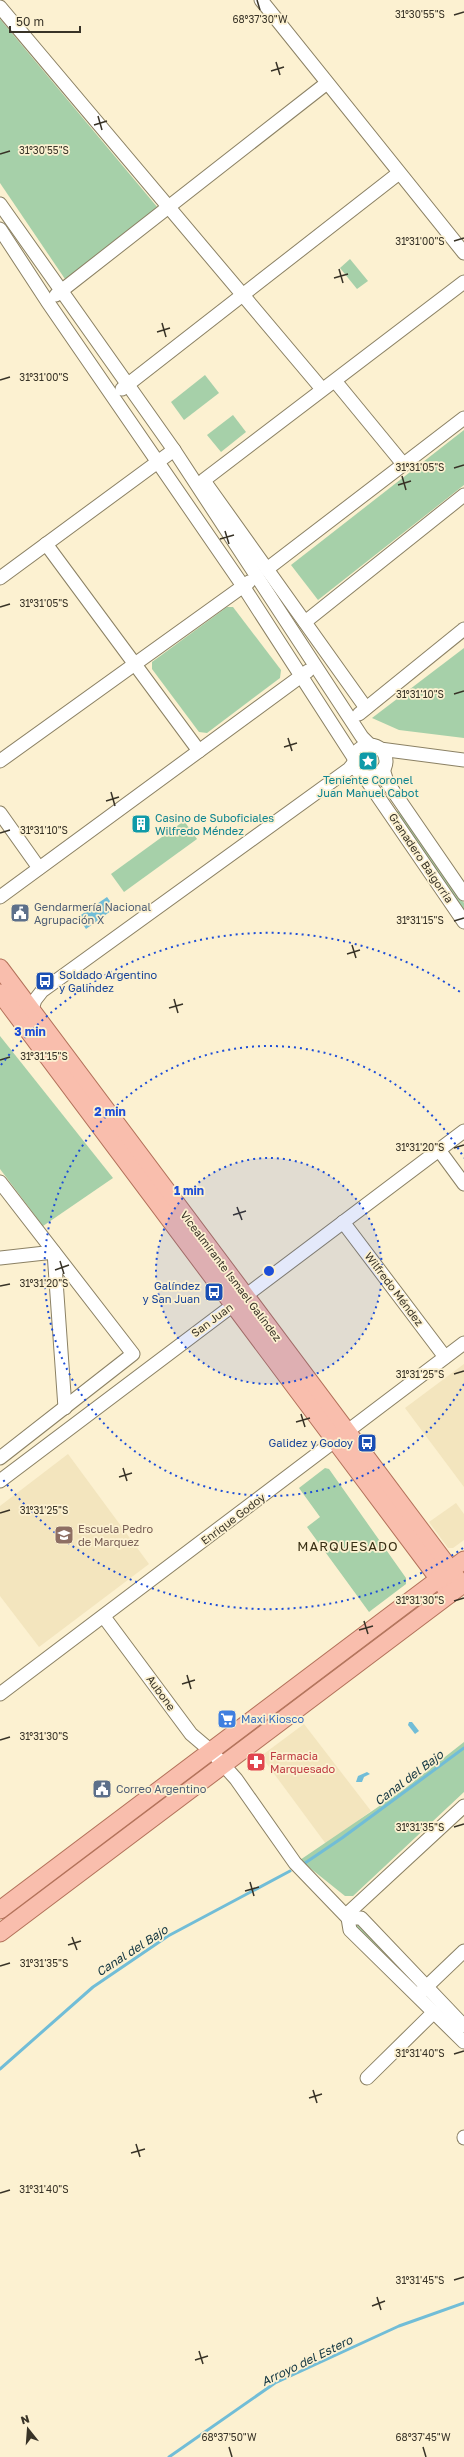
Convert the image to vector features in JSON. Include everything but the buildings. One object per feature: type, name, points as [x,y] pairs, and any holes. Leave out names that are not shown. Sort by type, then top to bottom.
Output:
[{"type":"main road","name":"Vicealmirante Ismael Galíndez","points":[[0,968],[239,1300]]},
{"type":"main road","name":"Vicealmirante Ismael Galíndez","points":[[0,994],[239,1300],[444,1574],[458,1587]]},
{"type":"main road","points":[[4,1903],[256,1717],[464,1560]]},
{"type":"main road","points":[[0,1933],[458,1587]]},
{"type":"main road","points":[[277,1701],[288,1716]]},
{"type":"main road","points":[[256,1717],[267,1732]]},
{"type":"street","points":[[261,0],[464,253]]},
{"type":"street","points":[[0,7],[322,390]]},
{"type":"street","points":[[47,301],[328,83]]},
{"type":"street","points":[[113,396],[399,173]]},
{"type":"street","points":[[0,204],[62,290],[187,470],[262,573],[289,600],[366,708]]},
{"type":"street","name":"Granadero Baigorria","points":[[0,229],[47,301],[243,586],[354,761],[359,773],[364,776],[464,922]]},
{"type":"street","points":[[204,480],[464,282]]},
{"type":"street","points":[[335,381],[404,465]]},
{"type":"street","points":[[0,761],[262,573],[464,418]]},
{"type":"street","points":[[0,578],[174,450]]},
{"type":"street","points":[[187,470],[194,465],[262,573],[278,608],[351,720],[375,747]]},
{"type":"street","points":[[305,622],[464,495]]},
{"type":"street","points":[[46,544],[200,751]]},
{"type":"street","points":[[264,619],[289,600]]},
{"type":"street","points":[[351,720],[464,629]]},
{"type":"street","points":[[0,897],[316,666]]},
{"type":"street","points":[[29,1032],[31,1010],[42,991],[349,769],[360,749],[375,747],[464,760]]},
{"type":"street","name":"Granadero Baigorria","points":[[375,747],[385,759],[383,769],[387,782],[458,874],[464,894]]},
{"type":"street","points":[[364,776],[374,776],[383,769]]},
{"type":"street","points":[[0,813],[40,868]]},
{"type":"street","name":"San Juan","points":[[0,1481],[464,1131]]},
{"type":"street","points":[[439,1150],[464,1184]]},
{"type":"street","points":[[0,1182],[133,1354],[0,1458]]},
{"type":"street","name":"Wilfredo Méndez","points":[[343,1222],[445,1357]]},
{"type":"street","points":[[0,1258],[54,1252]]},
{"type":"street","points":[[54,1252],[65,1408]]},
{"type":"street","name":"Enrique Godoy","points":[[0,1694],[104,1617],[464,1343]]},
{"type":"street","name":"Aubone","points":[[104,1617],[191,1734],[210,1751],[251,1799],[295,1863],[347,1917]]},
{"type":"street","points":[[464,1806],[347,1917],[350,1930],[464,2026]]},
{"type":"street","points":[[4,1903],[22,1916]]},
{"type":"street","points":[[421,1991],[464,1951]]},
{"type":"street","points":[[421,1991],[434,2012],[464,2042]]},
{"type":"street","points":[[367,2078],[434,2012]]},
{"type":"shaded area","points":[[464,1364],[464,1487],[405,1408]]},
{"type":"shaded area","name":"Escuela Pedro de Marquez","points":[[68,1454],[149,1564],[39,1647],[0,1596],[0,1506]]},
{"type":"shaded area","points":[[456,1503],[464,1514],[464,1540],[453,1548],[448,1548],[429,1522]]},
{"type":"shaded area","points":[[304,1724],[371,1811],[326,1844],[261,1756]]},
{"type":"green space","points":[[0,19],[158,208],[65,279],[0,183]]},
{"type":"green space","points":[[350,259],[368,281],[357,289],[340,268]]},
{"type":"green space","points":[[205,375],[219,393],[184,420],[171,402]]},
{"type":"green space","points":[[233,415],[246,432],[221,452],[207,435]]},
{"type":"green space","points":[[464,430],[464,485],[318,600],[291,565]]},
{"type":"green space","points":[[227,607],[233,607],[281,670],[280,678],[207,733],[199,732],[152,669],[152,662]]},
{"type":"green space","points":[[464,648],[464,738],[399,730],[372,718]]},
{"type":"green space","points":[[400,810],[464,903],[464,915],[396,812]]},
{"type":"green space","points":[[184,821],[197,839],[124,892],[111,874]]},
{"type":"green space","points":[[0,1036],[113,1178],[43,1226],[0,1169]]},
{"type":"green space","points":[[325,1468],[329,1469],[406,1578],[406,1584],[369,1612],[307,1527],[320,1517],[299,1488]]},
{"type":"green space","points":[[435,1592],[437,1595],[287,1707],[286,1705]]},
{"type":"green space","points":[[255,1728],[257,1730],[223,1757],[221,1752]]},
{"type":"green space","points":[[464,1742],[464,1792],[353,1896],[345,1896],[300,1860],[403,1790]]},
{"type":"green space","points":[[210,1762],[212,1763],[23,1906],[22,1904]]},
{"type":"green space","points":[[355,1922],[417,1985],[416,1987],[352,1925]]},
{"type":"water","points":[[107,897],[115,908],[86,929],[78,917]]},
{"type":"water","points":[[409,1722],[412,1722],[419,1731],[415,1734],[408,1725]]},
{"type":"water","points":[[367,1772],[370,1774],[364,1777],[362,1782],[356,1782],[358,1776]]},
{"type":"waterway","name":"Canal del Bajo","points":[[305,1863],[342,1838],[464,1748]]},
{"type":"waterway","name":"Canal del Bajo","points":[[0,2069],[93,1987],[168,1936],[290,1871]]},
{"type":"waterway","name":"Arroyo del Estero","points":[[169,2457],[275,2383],[399,2326],[464,2303]]},
{"type":"place","name":"Teniente Coronel Juan Manuel Cabot","points":[[368,761]]},
{"type":"place","name":"Casino de Suboficiales Wilfredo Méndez","points":[[141,824]]},
{"type":"place","name":"Gendarmería Nacional Agrupación X","points":[[20,913]]},
{"type":"place","name":"Soldado Argentino y Galindez","points":[[45,981]]},
{"type":"place","name":"Galíndez y San Juan","points":[[214,1292]]},
{"type":"place","name":"Galidez y Godoy","points":[[367,1443]]},
{"type":"place","name":"Escuela Pedro de Marquez","points":[[64,1535]]},
{"type":"place","name":"Maxi Kiosco","points":[[227,1719]]},
{"type":"place","name":"Farmacia Marquesado","points":[[256,1762]]},
{"type":"place","name":"Correo Argentino","points":[[102,1789]]},
{"type":"district","name":"MARQUESADO","points":[[348,1546]]}]
